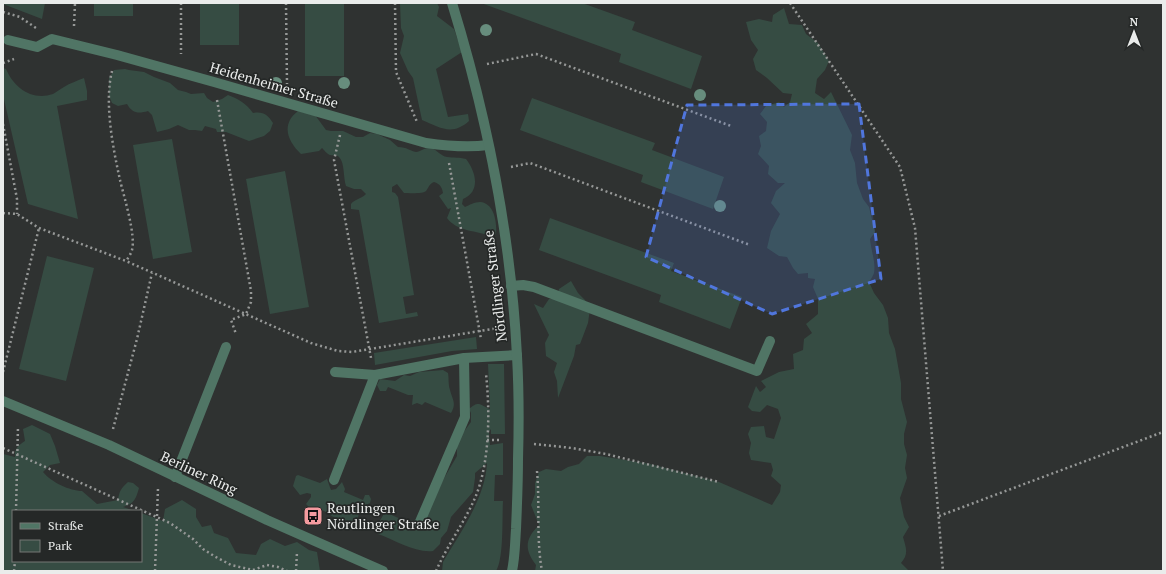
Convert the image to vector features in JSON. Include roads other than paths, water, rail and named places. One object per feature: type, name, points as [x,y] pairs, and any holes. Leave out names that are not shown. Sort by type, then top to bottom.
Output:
[{"type":"street","name":"Nördlinger Straße","points":[[452,3],[488,145],[500,209],[511,286],[519,390],[518,501],[512,571]]},
{"type":"street","name":"Heidenheimer Straße","points":[[8,40],[37,48],[52,39],[117,55],[426,143],[459,147],[488,145]]},
{"type":"street","points":[[511,286],[523,285],[540,289],[757,371],[770,341]]},
{"type":"street","points":[[175,476],[226,348]]},
{"type":"street","points":[[335,372],[375,375],[464,358],[517,355]]},
{"type":"street","points":[[419,524],[465,417],[464,358]]},
{"type":"street","points":[[334,480],[375,375]]},
{"type":"street","name":"Berliner Ring","points":[[3,401],[108,445],[267,520],[383,571]]},
{"type":"place","name":"Reutlingen Nördlinger Straße","points":[[313,516]]}]
